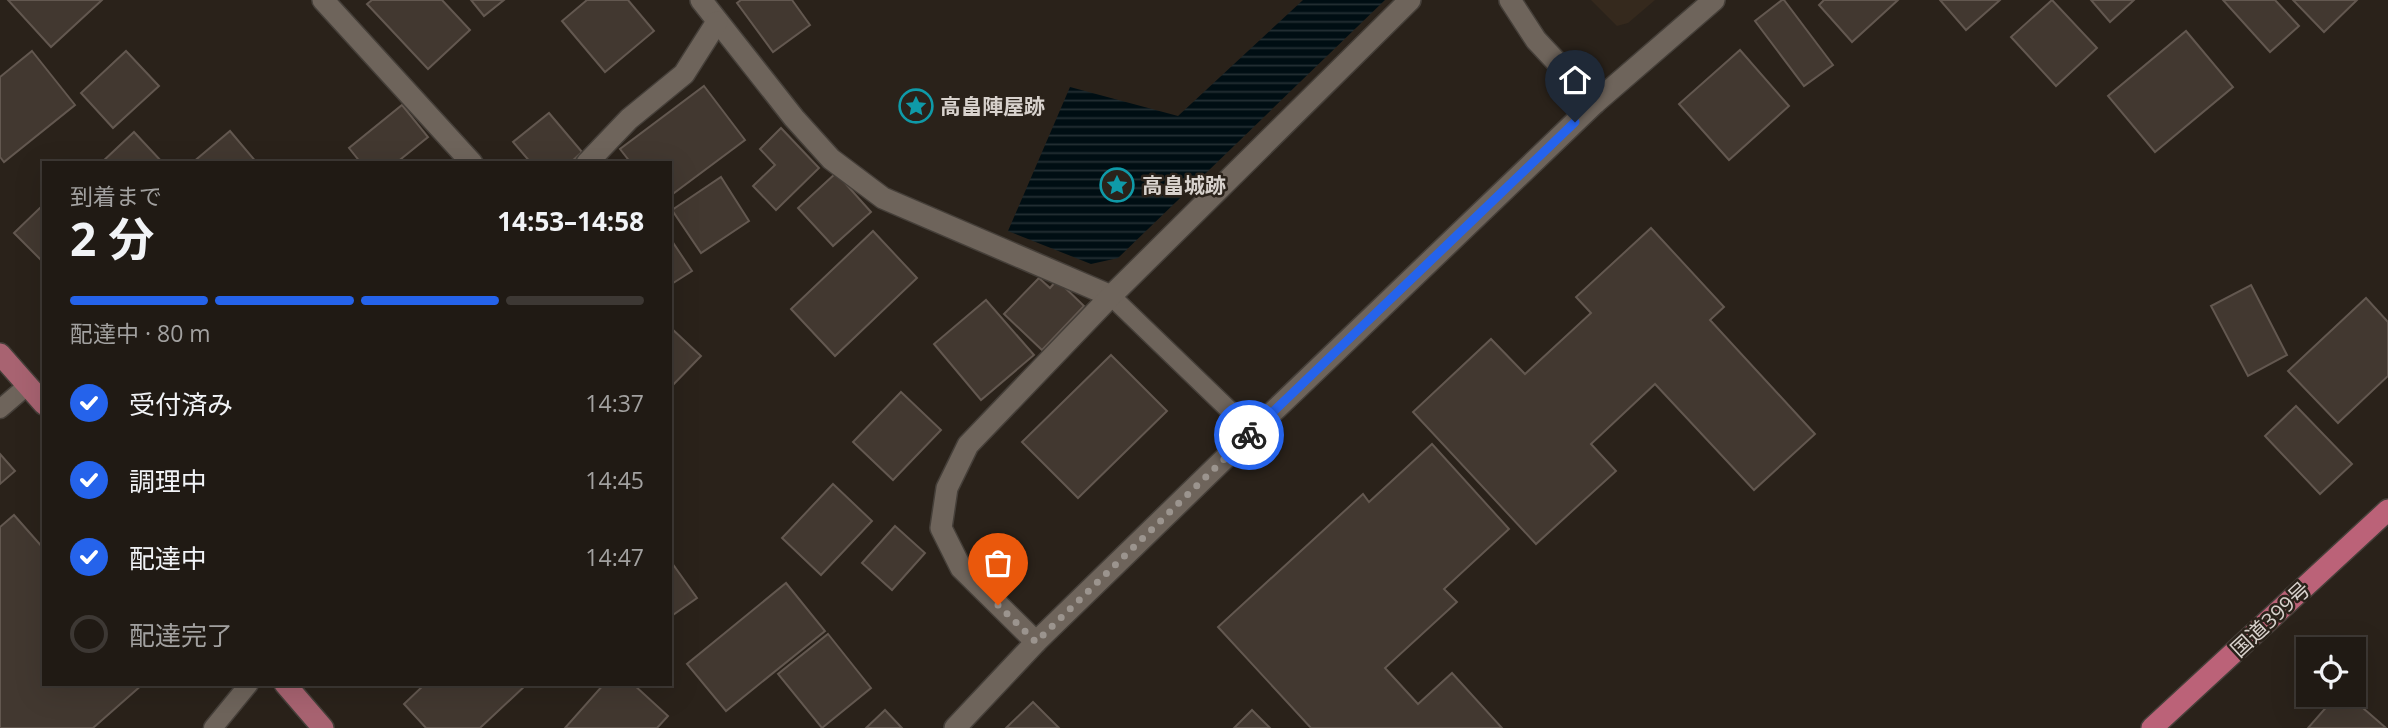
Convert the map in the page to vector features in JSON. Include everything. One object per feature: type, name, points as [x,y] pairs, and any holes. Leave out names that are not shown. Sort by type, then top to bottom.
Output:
[{"type":"highway","name":"国道399号","points":[[2152,728],[2388,510]]},
{"type":"main road","points":[[0,354],[42,402]]},
{"type":"main road","points":[[287,686],[323,728]]},
{"type":"street","points":[[323,0],[470,161]]},
{"type":"street","points":[[701,0],[794,118],[831,159],[883,198],[1111,296]]},
{"type":"street","points":[[1036,642],[961,568],[941,528],[947,488],[968,445],[1111,296],[1410,0]]},
{"type":"street","points":[[1510,0],[1536,40],[1595,103]]},
{"type":"street","points":[[955,728],[1036,642],[1595,103],[1714,0]]},
{"type":"street","points":[[589,161],[629,119],[684,74],[717,22]]},
{"type":"lane","points":[[1111,296],[1252,432]]},
{"type":"lane","points":[[0,409],[28,385]]},
{"type":"lane","points":[[213,728],[247,686]]},
{"type":"shaded area","points":[[1303,0],[1385,0],[1118,258],[1091,264],[1008,231],[1070,87],[1178,116]]},
{"type":"shaded area","points":[[1591,0],[1655,0],[1628,23],[1617,26]]},
{"type":"building","points":[[8,0],[102,0],[51,47]]},
{"type":"building","points":[[372,0],[442,0],[470,30],[428,69],[367,4]]},
{"type":"building","points":[[471,0],[504,0],[484,16]]},
{"type":"building","points":[[587,0],[628,0],[654,31],[605,72],[562,21]]},
{"type":"building","points":[[741,0],[792,0],[810,25],[773,52],[737,3]]},
{"type":"building","points":[[1782,0],[1833,65],[1804,86],[1755,21]]},
{"type":"building","points":[[1824,0],[1898,0],[1852,42],[1819,5]]},
{"type":"building","points":[[1940,0],[2000,0],[1966,30]]},
{"type":"building","points":[[2052,0],[2097,48],[2056,86],[2011,37]]},
{"type":"building","points":[[2091,0],[2134,0],[2110,22]]},
{"type":"building","points":[[2223,0],[2275,0],[2299,26],[2270,52]]},
{"type":"building","points":[[2293,0],[2357,0],[2324,32]]},
{"type":"building","points":[[2186,31],[2233,87],[2155,152],[2108,96]]},
{"type":"building","points":[[1740,50],[1789,106],[1729,160],[1679,104]]},
{"type":"building","points":[[32,51],[75,105],[4,162],[0,157],[0,77]]},
{"type":"building","points":[[126,51],[159,86],[113,128],[81,93]]},
{"type":"building","points":[[704,86],[745,140],[672,195],[672,161],[629,161],[620,149]]},
{"type":"building","points":[[402,105],[428,137],[398,161],[359,161],[349,148]]},
{"type":"building","points":[[549,113],[582,152],[572,161],[529,161],[513,142]]},
{"type":"building","points":[[781,128],[819,168],[776,210],[753,186],[775,165],[760,149]]},
{"type":"building","points":[[230,131],[255,161],[194,161]]},
{"type":"building","points":[[134,132],[161,161],[103,161]]},
{"type":"building","points":[[836,173],[871,212],[833,246],[798,208]]},
{"type":"building","points":[[721,177],[749,221],[701,253],[672,210]]},
{"type":"building","points":[[42,206],[42,261],[14,233]]},
{"type":"building","points":[[1651,228],[1724,307],[1710,320],[1815,434],[1754,490],[1655,384],[1591,444],[1616,471],[1536,544],[1413,412],[1491,339],[1525,374],[1591,313],[1576,297]]},
{"type":"building","points":[[873,231],[917,278],[835,356],[791,309]]},
{"type":"building","points":[[672,241],[692,271],[672,284]]},
{"type":"building","points":[[1039,278],[1050,288],[1057,280],[1084,306],[1042,350],[1004,314]]},
{"type":"building","points":[[2251,285],[2287,355],[2248,376],[2211,306]]},
{"type":"building","points":[[2366,298],[2388,322],[2388,376],[2338,423],[2288,371]]},
{"type":"building","points":[[986,300],[1034,355],[981,400],[934,344]]},
{"type":"building","points":[[672,329],[701,356],[672,386]]},
{"type":"building","points":[[1111,355],[1167,411],[1078,498],[1022,442]]},
{"type":"building","points":[[901,392],[941,430],[893,480],[853,442]]},
{"type":"building","points":[[2296,406],[2352,464],[2320,494],[2265,436]]},
{"type":"building","points":[[1432,444],[1509,529],[1444,589],[1457,602],[1385,668],[1418,704],[1452,673],[1502,728],[1311,728],[1218,627],[1363,494],[1369,502]]},
{"type":"building","points":[[0,454],[15,471],[0,484]]},
{"type":"building","points":[[833,484],[872,521],[821,575],[782,538]]},
{"type":"building","points":[[14,515],[42,547],[42,686],[141,686],[93,728],[0,728],[0,527]]},
{"type":"building","points":[[895,526],[925,553],[892,590],[862,563]]},
{"type":"building","points":[[672,563],[697,598],[672,616]]},
{"type":"building","points":[[786,583],[825,631],[726,711],[687,664]]},
{"type":"building","points":[[828,634],[871,688],[822,728],[778,674]]},
{"type":"building","points":[[423,686],[525,686],[480,728],[426,728],[404,704]]},
{"type":"building","points":[[602,686],[635,686],[668,716],[657,728],[565,728]]},
{"type":"building","points":[[1033,702],[1059,728],[1006,728]]},
{"type":"building","points":[[2326,707],[2362,707],[2386,728],[2308,728]]},
{"type":"building","points":[[885,710],[902,728],[866,728]]},
{"type":"building","points":[[1252,710],[1270,728],[1234,728]]},
{"type":"way so far","points":[[998,605],[1036,642],[1249,435]]},
{"type":"place","name":"高畠陣屋跡","points":[[916,106]]},
{"type":"place","name":"高畠城跡","points":[[1117,185]]},
{"type":"route","points":[[1249,435],[1575,122]]}]
